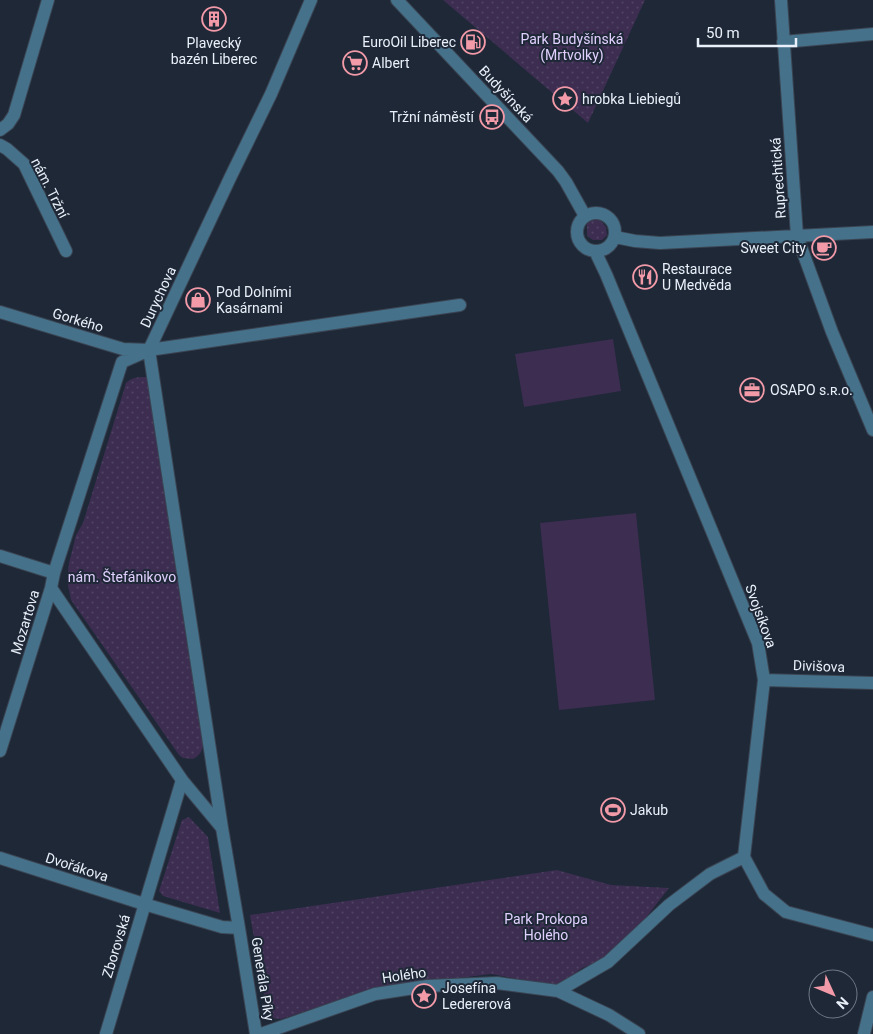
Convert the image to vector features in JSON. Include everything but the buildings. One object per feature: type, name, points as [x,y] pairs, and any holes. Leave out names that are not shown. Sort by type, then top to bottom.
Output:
[{"type":"street","points":[[0,130],[8,124],[14,115],[48,0]]},
{"type":"street","name":"Durychova","points":[[149,350],[272,94],[311,0]]},
{"type":"street","name":"Budyšínská","points":[[397,0],[558,171],[585,216]]},
{"type":"street","name":"Ruprechtická","points":[[781,0],[797,236],[832,332],[873,430]]},
{"type":"street","points":[[784,42],[873,34]]},
{"type":"street","name":"nám. Tržní","points":[[0,145],[24,164],[66,251]]},
{"type":"street","points":[[597,212],[613,221],[615,237],[606,248],[595,252],[583,247],[579,242],[577,237],[578,225],[585,216],[597,212]]},
{"type":"street","points":[[615,237],[660,243],[873,232]]},
{"type":"street","name":"Svojsíkova","points":[[595,252],[606,274],[758,643],[764,680],[744,857]]},
{"type":"street","name":"Durychova","points":[[149,350],[460,305]]},
{"type":"street","name":"Gorkého","points":[[0,312],[123,349],[149,350]]},
{"type":"street","points":[[222,828],[182,780],[51,588],[54,572],[122,362],[149,350],[239,928]]},
{"type":"street","points":[[0,556],[54,572]]},
{"type":"street","name":"Mozartova","points":[[0,751],[51,588]]},
{"type":"street","name":"Divišova","points":[[764,680],[873,683]]},
{"type":"street","points":[[144,904],[182,780]]},
{"type":"street","points":[[558,991],[608,962],[669,905],[710,874],[744,857],[764,894],[786,912],[873,935]]},
{"type":"street","name":"Dvořákova","points":[[0,858],[144,904]]},
{"type":"street","name":"Zborovská","points":[[106,1034],[144,904],[222,927],[239,928]]},
{"type":"street","name":"Generála Píky","points":[[239,928],[256,1034]]},
{"type":"street","name":"Holého","points":[[261,1034],[375,994],[426,986],[497,983],[558,991],[609,1015],[639,1034]]},
{"type":"street","points":[[864,1034],[873,997]]},
{"type":"green space","name":"Park Budyšínská (Mrtvolky)","points":[[443,0],[645,0],[588,123]]},
{"type":"green space","points":[[599,219],[606,227],[607,235],[602,240],[593,240],[587,236],[587,224],[591,220]]},
{"type":"green space","points":[[613,339],[621,391],[524,407],[515,354]]},
{"type":"green space","name":"nám. Štefánikovo","points":[[147,377],[203,743],[201,752],[193,759],[183,758],[179,755],[71,600],[67,580],[76,535],[83,523],[126,383],[133,378]]},
{"type":"green space","points":[[636,513],[655,700],[559,710],[540,523]]},
{"type":"green space","points":[[189,817],[208,837],[220,913],[163,896],[159,891],[182,820]]},
{"type":"green space","name":"Park Prokopa Holého","points":[[557,870],[611,885],[669,888],[644,920],[611,956],[582,968],[561,984],[549,985],[491,974],[388,987],[281,1019],[268,1018],[250,915]]},
{"type":"place","name":"Plavecký bazén Liberec","points":[[214,19]]},
{"type":"place","name":"EuroOil Liberec","points":[[473,42]]},
{"type":"place","name":"Albert","points":[[355,63]]},
{"type":"place","name":"hrobka Liebiegů","points":[[565,99]]},
{"type":"place","name":"Tržní náměstí","points":[[492,117]]},
{"type":"place","name":"Sweet City","points":[[824,248]]},
{"type":"place","name":"Restaurace U Medvěda","points":[[645,277]]},
{"type":"place","name":"Pod Dolními Kasárnami","points":[[198,300]]},
{"type":"place","name":"OSAPO s.ʀ.ᴏ.","points":[[752,390]]},
{"type":"place","name":"Jakub","points":[[613,810]]},
{"type":"place","name":"Josefína Ledererová","points":[[424,996]]}]
